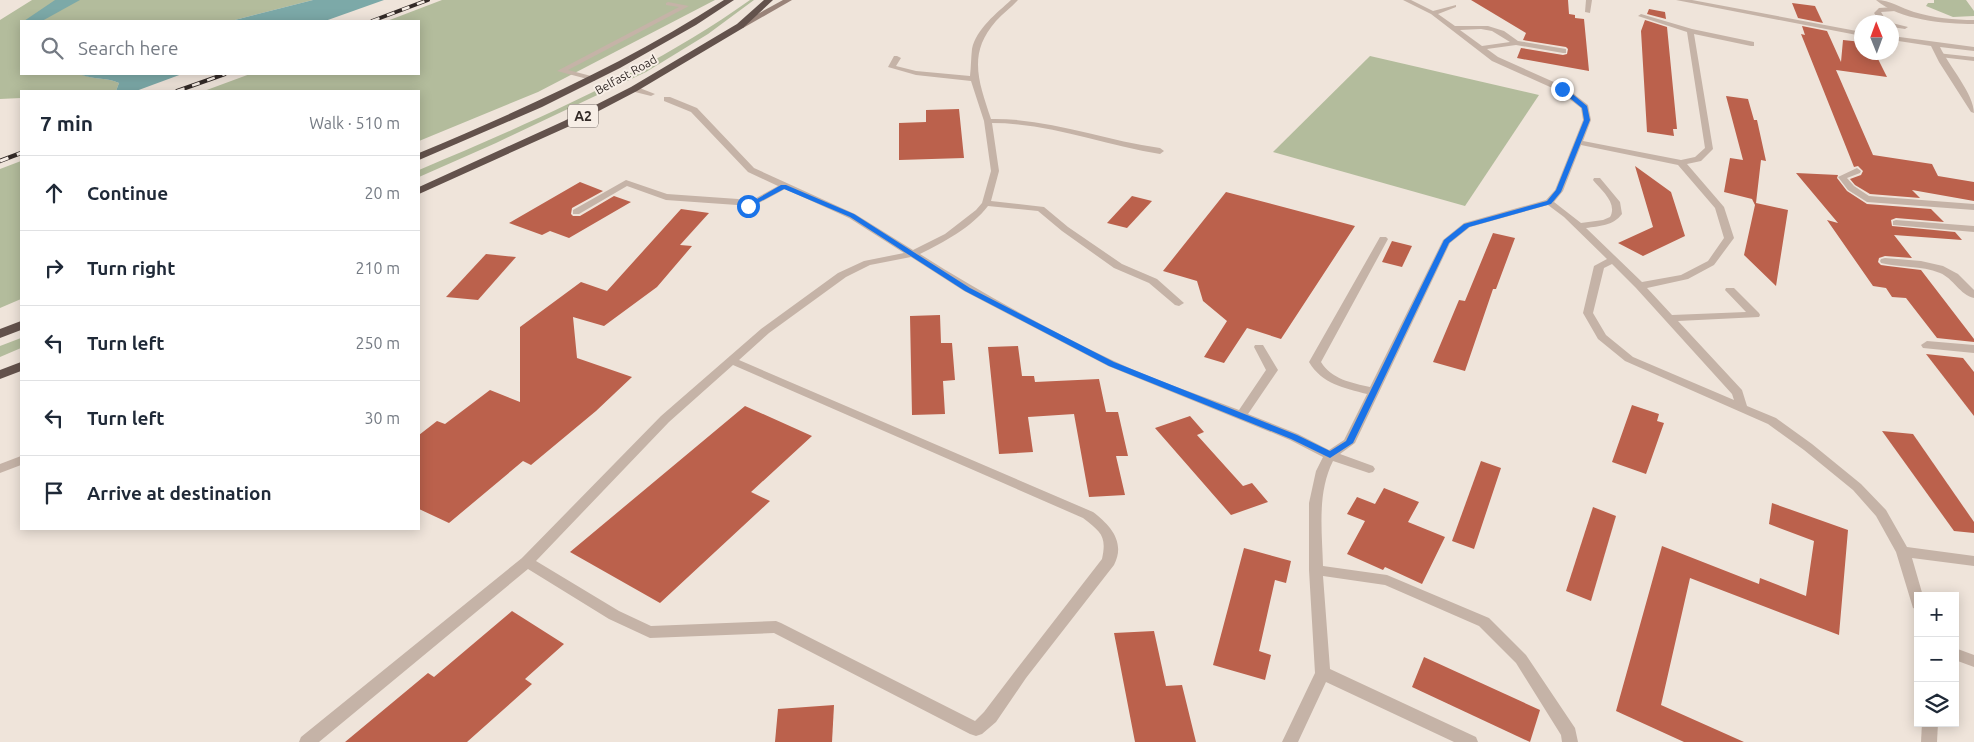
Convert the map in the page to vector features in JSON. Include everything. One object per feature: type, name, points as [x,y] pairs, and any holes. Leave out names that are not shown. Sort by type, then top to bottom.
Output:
[{"type":"highway","name":"Belfast Road","points":[[420,157],[521,114],[638,56],[730,0]]},
{"type":"highway","name":"A2","points":[[740,26],[770,0]]},
{"type":"highway","name":"Belfast Road","points":[[420,191],[568,123],[634,89],[740,26]]},
{"type":"highway","points":[[0,334],[20,325]]},
{"type":"highway","points":[[0,375],[20,366]]},
{"type":"main road","name":"Belfast Road","points":[[740,26],[788,0]]},
{"type":"street","points":[[1680,0],[1854,33]]},
{"type":"street","points":[[1880,0],[1895,9],[1914,15],[1974,22]]},
{"type":"street","points":[[1899,39],[1974,49]]},
{"type":"street","points":[[1935,45],[1974,110]]},
{"type":"street","points":[[1885,261],[1930,266],[1944,270],[1955,276],[1974,295]]},
{"type":"street","points":[[1927,345],[1974,349]]},
{"type":"lane","points":[[306,742],[528,562],[665,419],[765,331],[842,274],[867,263],[913,254],[948,236],[979,212],[986,203],[995,171],[988,121],[974,79],[976,47],[981,36],[994,19],[1015,0]]},
{"type":"lane","points":[[1290,742],[1323,672],[1316,570],[1315,503],[1322,471],[1330,455],[1349,443],[1446,242],[1467,225],[1549,202],[1559,190],[1587,120],[1585,107],[1562,89],[1496,59],[1433,13],[1406,0]]},
{"type":"lane","points":[[1588,12],[1589,0]]},
{"type":"lane","points":[[592,78],[561,71],[686,6],[668,4]]},
{"type":"lane","points":[[1433,13],[1454,6]]},
{"type":"lane","points":[[1879,15],[1877,13],[1879,10],[1895,9]]},
{"type":"lane","points":[[1641,16],[1690,31],[1751,44]]},
{"type":"lane","points":[[1899,26],[1905,26]]},
{"type":"lane","points":[[1455,28],[1487,27],[1502,31],[1516,43]]},
{"type":"lane","points":[[1578,142],[1682,163],[1698,160],[1709,149],[1690,31]]},
{"type":"lane","points":[[1481,48],[1516,43],[1563,51]]},
{"type":"lane","points":[[1940,55],[1974,59]]},
{"type":"lane","points":[[897,58],[892,67],[916,73],[974,79]]},
{"type":"lane","points":[[634,89],[651,94]]},
{"type":"lane","points":[[667,99],[694,110],[751,170],[852,216],[968,289],[1112,364],[1294,437],[1330,455],[1369,469]]},
{"type":"lane","points":[[988,121],[1036,123],[1119,144],[1160,151]]},
{"type":"lane","points":[[1640,286],[1684,277],[1711,262],[1729,238],[1719,207],[1682,163]]},
{"type":"lane","points":[[1857,171],[1842,177],[1851,188],[1867,200],[1974,207]]},
{"type":"lane","points":[[1579,226],[1608,222],[1615,218],[1618,210],[1616,203],[1611,192],[1598,180]]},
{"type":"lane","points":[[576,212],[626,183],[666,197],[738,202],[748,206],[784,186]]},
{"type":"lane","points":[[1549,202],[1568,215],[1640,286],[1738,393],[1741,406]]},
{"type":"lane","points":[[986,203],[1041,209],[1059,225],[1118,266],[1152,281],[1179,303]]},
{"type":"lane","points":[[1896,223],[1974,230]]},
{"type":"lane","points":[[1374,392],[1326,376],[1318,370],[1315,362],[1383,239]]},
{"type":"lane","points":[[1613,260],[1600,266],[1588,313],[1602,337],[1629,359],[1741,406],[1779,426],[1808,447],[1856,487],[1881,513],[1903,552],[1915,592]]},
{"type":"lane","points":[[1669,318],[1755,315],[1730,290]]},
{"type":"lane","points":[[1242,416],[1272,370],[1259,347]]},
{"type":"lane","points":[[528,562],[614,615],[650,632],[776,627],[976,729],[990,717],[1109,561],[1113,544],[1108,530],[1088,515],[730,360]]},
{"type":"lane","points":[[0,469],[20,460]]},
{"type":"lane","points":[[1903,552],[1974,561]]},
{"type":"lane","points":[[1316,570],[1387,580],[1484,622],[1521,659],[1569,733],[1570,742]]},
{"type":"lane","points":[[1959,655],[1974,661]]},
{"type":"lane","points":[[1323,672],[1470,742]]},
{"type":"lane","points":[[1929,742],[1930,727]]},
{"type":"green space","points":[[32,0],[313,0],[235,20],[20,20],[20,75],[83,75],[119,83],[116,90],[20,90],[20,98],[0,99],[0,20]]},
{"type":"green space","points":[[442,0],[715,0],[538,92],[420,141],[420,90],[207,90],[247,75],[420,75],[420,20],[390,20]]},
{"type":"green space","points":[[750,0],[754,0],[708,34],[646,72],[420,177],[420,170],[589,94],[631,73],[711,26]]},
{"type":"green space","points":[[1934,0],[1966,0],[1974,11],[1974,16],[1953,17],[1926,6],[1928,3],[1934,3]]},
{"type":"green space","points":[[1370,56],[1539,95],[1465,206],[1273,152]]},
{"type":"green space","points":[[20,161],[20,299],[0,308],[0,169]]},
{"type":"green space","points":[[20,338],[20,348],[0,357],[0,346]]},
{"type":"water","points":[[55,0],[80,0],[44,20],[25,20]]},
{"type":"water","points":[[313,0],[384,0],[328,20],[235,20]]},
{"type":"water","points":[[82,75],[179,75],[139,90],[116,90],[119,83]]},
{"type":"building","points":[[1471,0],[1568,0],[1569,14],[1575,15],[1575,18],[1584,19],[1589,71],[1517,58],[1521,48],[1563,55],[1567,54],[1568,49],[1566,47],[1523,40],[1526,33]]},
{"type":"building","points":[[1792,3],[1815,6],[1823,23],[1798,18]]},
{"type":"building","points":[[1649,9],[1665,12],[1666,19],[1647,14]]},
{"type":"building","points":[[1645,20],[1667,27],[1677,129],[1673,129],[1674,136],[1647,132],[1641,31]]},
{"type":"building","points":[[1802,26],[1827,31],[1841,62],[1843,40],[1854,41],[1854,60],[1878,60],[1887,77],[1836,70],[1873,155],[1932,164],[1938,176],[1974,182],[1974,201],[1912,190],[1920,198],[1870,194],[1855,185],[1850,179],[1861,175],[1863,171],[1858,166],[1854,167],[1801,34],[1805,35]]},
{"type":"building","points":[[1726,96],[1748,99],[1754,120],[1757,120],[1766,161],[1761,160],[1756,203],[1788,210],[1776,286],[1744,255],[1755,205],[1752,199],[1724,192],[1730,158],[1743,160]]},
{"type":"building","points":[[959,109],[964,158],[899,160],[899,123],[926,122],[926,110]]},
{"type":"building","points":[[1635,166],[1671,192],[1685,236],[1643,256],[1618,243],[1653,227]]},
{"type":"building","points":[[1796,173],[1838,175],[1837,178],[1847,191],[1867,204],[1931,209],[1944,222],[1896,218],[1891,220],[1892,226],[1955,232],[1962,240],[1894,235],[1912,258],[1885,256],[1879,258],[1878,262],[1881,265],[1921,270],[1974,339],[1974,342],[1937,338],[1906,298],[1892,297],[1886,288],[1873,286],[1827,220],[1838,223]]},
{"type":"building","points":[[580,182],[603,191],[572,208],[571,214],[573,216],[580,216],[614,196],[631,202],[569,238],[550,231],[542,235],[509,223]]},
{"type":"building","points":[[1226,192],[1355,226],[1281,339],[1247,328],[1224,363],[1204,357],[1227,321],[1203,301],[1197,281],[1163,271]]},
{"type":"building","points":[[1132,196],[1152,201],[1127,228],[1107,223]]},
{"type":"building","points":[[681,209],[709,213],[680,245],[692,246],[657,287],[604,326],[573,317],[577,358],[632,377],[596,411],[531,465],[523,461],[449,523],[420,509],[420,434],[437,421],[445,424],[490,390],[520,402],[520,327],[581,282],[607,291]]},
{"type":"building","points":[[1493,233],[1515,238],[1496,289],[1493,289],[1465,371],[1433,362],[1459,300],[1465,301]]},
{"type":"building","points":[[1392,241],[1412,246],[1402,267],[1382,262]]},
{"type":"building","points":[[486,254],[516,257],[478,300],[446,297]]},
{"type":"building","points":[[940,315],[941,343],[952,343],[955,380],[943,381],[945,414],[912,415],[910,316]]},
{"type":"building","points":[[1018,346],[1022,376],[1034,376],[1035,382],[1099,379],[1106,412],[1118,412],[1128,456],[1116,456],[1125,495],[1089,497],[1074,414],[1028,417],[1033,452],[999,454],[988,347]]},
{"type":"building","points":[[1926,354],[1963,358],[1974,372],[1974,416]]},
{"type":"building","points":[[1632,405],[1659,414],[1657,421],[1664,423],[1646,474],[1612,462]]},
{"type":"building","points":[[745,406],[812,436],[751,492],[770,501],[660,603],[570,552]]},
{"type":"building","points":[[1190,416],[1204,432],[1197,435],[1243,486],[1252,483],[1268,502],[1231,515],[1155,428]]},
{"type":"building","points":[[1882,431],[1913,434],[1974,522],[1974,533],[1954,531]]},
{"type":"building","points":[[1481,461],[1501,468],[1474,549],[1452,541]]},
{"type":"building","points":[[1384,488],[1419,502],[1408,522],[1445,537],[1422,584],[1385,567],[1383,570],[1347,554],[1365,521],[1347,514],[1357,497],[1375,504]]},
{"type":"building","points":[[1772,503],[1848,530],[1839,635],[1690,578],[1661,705],[1744,742],[1684,742],[1616,711],[1662,546],[1759,584],[1760,578],[1806,596],[1814,541],[1769,524]]},
{"type":"building","points":[[1593,507],[1616,516],[1591,601],[1566,591]]},
{"type":"building","points":[[1244,548],[1291,561],[1286,583],[1275,580],[1259,651],[1271,655],[1265,680],[1213,665]]},
{"type":"building","points":[[512,611],[564,644],[525,679],[532,684],[467,742],[345,742],[428,673],[434,677]]},
{"type":"building","points":[[1154,631],[1166,686],[1182,685],[1196,742],[1135,742],[1114,633]]},
{"type":"building","points":[[1424,657],[1540,710],[1530,742],[1412,687]]},
{"type":"building","points":[[834,705],[832,742],[775,742],[778,709]]},
{"type":"railway","points":[[375,20],[428,0]]},
{"type":"railway","points":[[180,90],[222,75]]},
{"type":"railway","points":[[0,161],[20,153]]},
{"type":"route","points":[[748,206],[784,186],[852,216],[968,289],[1112,364],[1294,437],[1330,455],[1349,443],[1446,242],[1467,225],[1549,202],[1559,190],[1587,120],[1585,107],[1562,89]]}]
